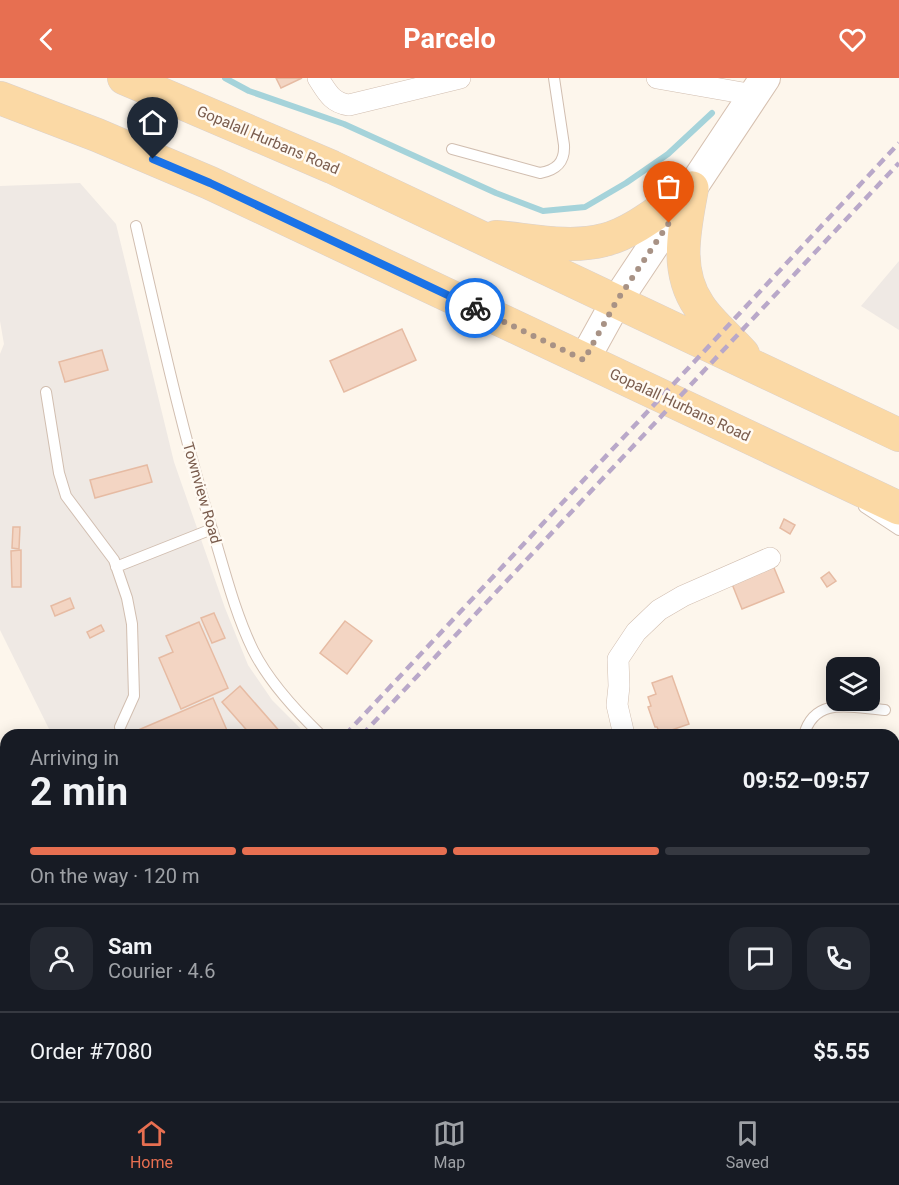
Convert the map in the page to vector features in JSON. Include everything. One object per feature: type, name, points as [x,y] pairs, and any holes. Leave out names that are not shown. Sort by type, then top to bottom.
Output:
[{"type":"main road","name":"Gopalall Hurbans Road","points":[[124,78],[332,167],[899,435]]},
{"type":"main road","points":[[584,360],[616,302],[760,86]]},
{"type":"main road","name":"Gopalall Hurbans Road","points":[[0,98],[97,135],[210,183],[899,508]]},
{"type":"main road","points":[[473,234],[579,244],[604,240],[626,232],[692,188]]},
{"type":"main road","points":[[692,188],[682,245],[685,275],[698,306],[754,365]]},
{"type":"street","points":[[318,78],[335,101],[349,105],[460,78]]},
{"type":"street","points":[[657,78],[760,86]]},
{"type":"street","points":[[623,729],[617,705],[618,659],[636,632],[659,610],[683,596],[770,558]]},
{"type":"lane","points":[[452,149],[540,173],[559,166],[565,154],[554,78]]},
{"type":"lane","name":"Townview Road","points":[[136,226],[177,408],[238,614],[253,650],[271,681],[315,729]]},
{"type":"lane","points":[[46,392],[59,473],[66,496],[114,560],[127,598],[132,624],[134,696],[120,727]]},
{"type":"lane","points":[[823,473],[870,512],[899,530]]},
{"type":"lane","points":[[117,567],[212,529]]},
{"type":"lane","points":[[807,729],[811,719],[820,710],[835,706],[885,710]]},
{"type":"shaded area","points":[[80,183],[116,224],[174,462],[225,608],[248,665],[272,700],[301,729],[49,729],[0,630],[0,354],[4,344],[0,321],[0,186]]},
{"type":"shaded area","points":[[899,261],[899,330],[861,306]]},
{"type":"building","points":[[276,78],[302,78],[281,88]]},
{"type":"building","points":[[402,329],[416,360],[344,392],[330,361]]},
{"type":"building","points":[[102,350],[108,370],[65,382],[59,362]]},
{"type":"building","points":[[147,465],[152,482],[95,498],[90,480]]},
{"type":"building","points":[[784,519],[795,525],[790,534],[780,528]]},
{"type":"building","points":[[13,527],[20,527],[19,549],[12,548]]},
{"type":"building","points":[[21,550],[21,587],[12,587],[11,551]]},
{"type":"building","points":[[772,563],[784,592],[742,609],[730,579]]},
{"type":"building","points":[[829,572],[836,581],[827,587],[821,578]]},
{"type":"building","points":[[70,598],[74,608],[55,616],[51,606]]},
{"type":"building","points":[[214,613],[225,638],[212,643],[201,618]]},
{"type":"building","points":[[345,621],[372,641],[347,674],[320,653]]},
{"type":"building","points":[[199,622],[228,688],[181,709],[159,658],[173,652],[166,636]]},
{"type":"building","points":[[101,625],[104,631],[90,638],[87,632]]},
{"type":"building","points":[[672,676],[689,724],[674,729],[655,727],[648,707],[651,706],[648,697],[656,694],[652,683]]},
{"type":"building","points":[[240,686],[278,729],[246,729],[222,702]]},
{"type":"building","points":[[213,698],[226,729],[141,729]]},
{"type":"waterway","points":[[225,78],[249,91],[344,124],[496,193],[543,211],[585,207],[626,183],[668,154],[712,113]]},
{"type":"railway","points":[[351,729],[899,143]]},
{"type":"railway","points":[[368,729],[899,163]]},
{"type":"way so far","points":[[475,308],[584,360],[616,302],[669,223]]},
{"type":"route","points":[[153,159],[210,183],[475,308]]}]
